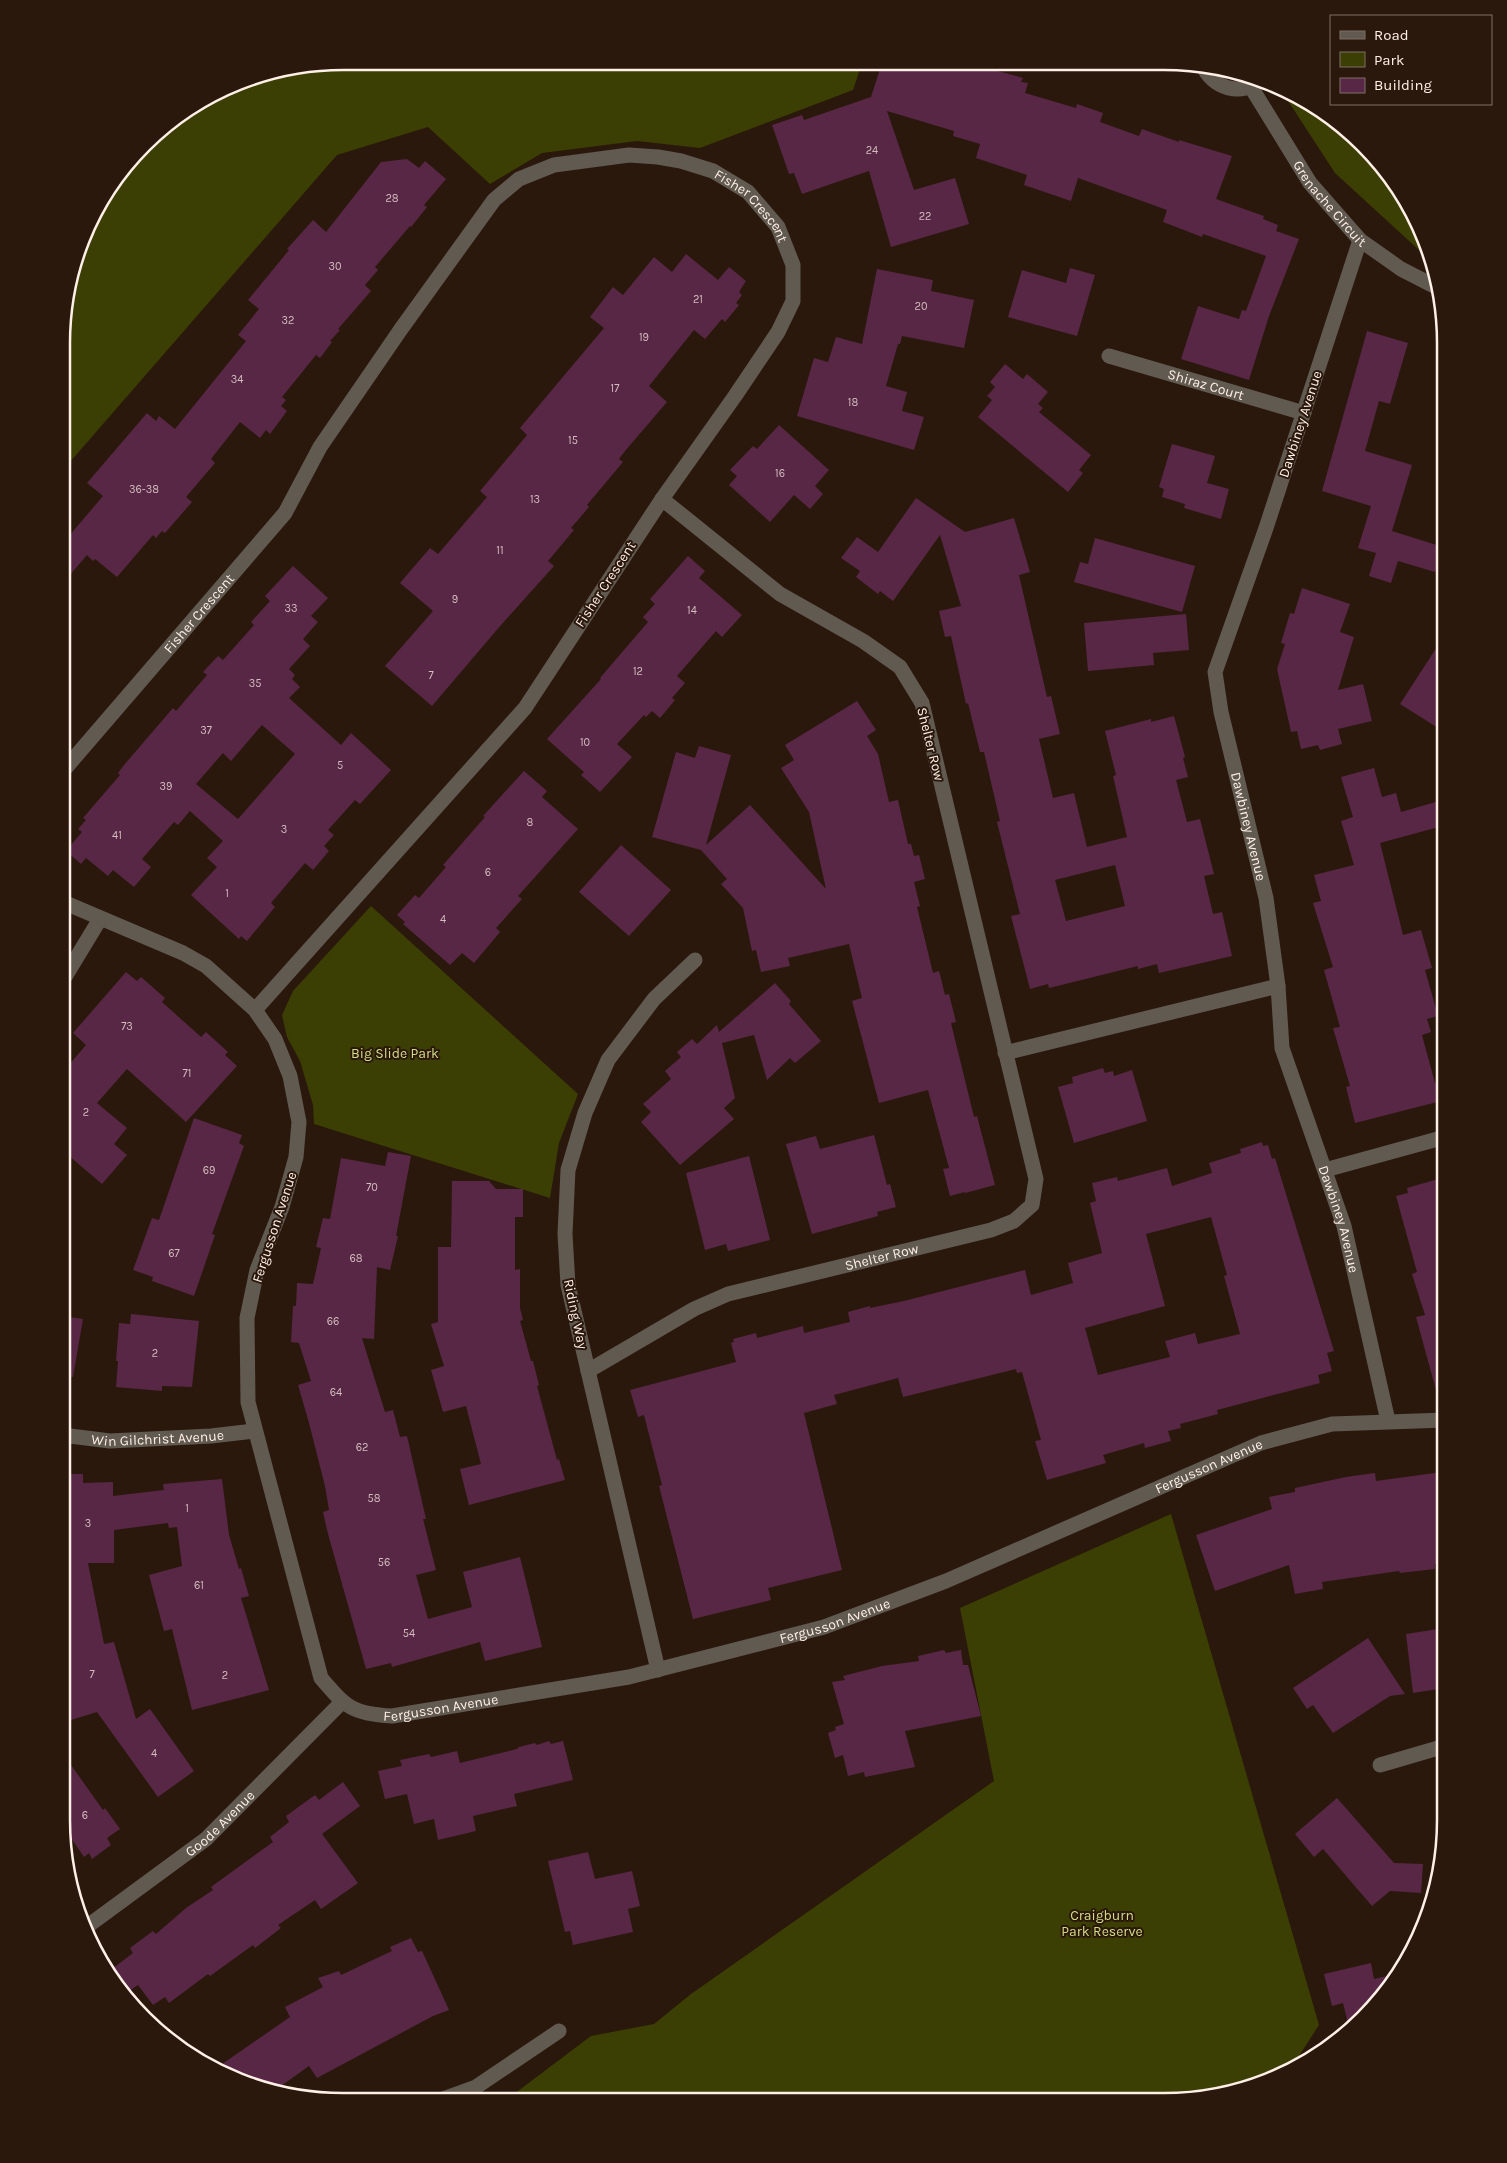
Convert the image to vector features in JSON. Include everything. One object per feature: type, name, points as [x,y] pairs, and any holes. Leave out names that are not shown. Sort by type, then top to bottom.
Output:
[{"type":"street","points":[[1207,73],[1218,84],[1234,89],[1251,85]]},
{"type":"street","name":"Grenache Circuit","points":[[1258,87],[1310,183],[1360,240],[1401,269],[1431,284]]},
{"type":"street","name":"Fisher Crescent","points":[[70,763],[285,513],[320,447],[401,329],[494,200],[518,179],[554,165],[629,156],[658,157],[682,161],[712,171],[748,192],[778,228],[793,265],[793,301],[778,332],[662,499],[525,708],[255,1010]]},
{"type":"street","name":"Dawbiney Avenue","points":[[1360,240],[1304,413],[1215,672],[1221,712],[1266,898],[1278,986],[1282,1048],[1302,1110],[1344,1226],[1388,1421]]},
{"type":"street","name":"Shiraz Court","points":[[1109,356],[1304,413]]},
{"type":"street","name":"Shelter Row","points":[[588,1371],[694,1309],[728,1294],[991,1230],[1014,1221],[1032,1205],[1036,1179],[922,703],[900,667],[863,641],[780,594],[662,499]]},
{"type":"street","name":"Fergusson Avenue","points":[[70,905],[100,920],[183,953],[206,966],[255,1010],[275,1038],[290,1076],[299,1122],[296,1158],[282,1207],[258,1270],[247,1318],[248,1402],[254,1431],[321,1678],[342,1702],[366,1715],[392,1716],[629,1677],[824,1627],[946,1581],[1261,1443],[1332,1424],[1437,1420]]},
{"type":"street","points":[[70,969],[100,920]]},
{"type":"street","name":"Riding Way","points":[[658,1670],[568,1285],[565,1234],[568,1170],[585,1114],[608,1060],[654,999],[695,960]]},
{"type":"street","points":[[1005,1053],[1278,986]]},
{"type":"street","points":[[1325,1170],[1437,1139]]},
{"type":"street","name":"Win Gilchrist Avenue","points":[[70,1436],[110,1441],[212,1436],[254,1431]]},
{"type":"street","name":"Goode Avenue","points":[[91,1924],[206,1839],[342,1702]]},
{"type":"street","points":[[1380,1765],[1437,1748]]},
{"type":"street","points":[[459,2093],[476,2087],[559,2031]]},
{"type":"green space","points":[[343,70],[860,70],[853,90],[700,148],[637,141],[542,153],[490,184],[428,127],[337,155],[70,462],[70,343],[72,308],[79,273],[98,222],[126,177],[150,150],[177,126],[222,98],[273,79],[290,75]]},
{"type":"green space","points":[[1287,99],[1330,126],[1369,163],[1381,177],[1409,222],[1420,251],[1420,251],[1335,173]]},
{"type":"green space","name":"Big Slide Park","points":[[371,906],[578,1094],[559,1143],[550,1198],[314,1124],[313,1105],[300,1061],[287,1037],[282,1015],[293,991]]},
{"type":"green space","name":"Craigburn Park Reserve","points":[[1171,1514],[1319,2025],[1298,2057],[1285,2065],[1234,2084],[1199,2091],[1164,2093],[515,2093],[591,2036],[654,2024],[691,1994],[994,1781],[960,1608]]},
{"type":"building","points":[[880,70],[994,70],[1023,78],[1021,82],[1028,83],[1025,93],[1076,108],[1077,104],[1103,113],[1100,122],[1139,136],[1142,129],[1179,142],[1179,140],[1232,156],[1216,199],[1264,216],[1263,219],[1278,225],[1276,231],[1299,239],[1269,316],[1249,380],[1181,359],[1198,306],[1239,319],[1242,310],[1246,311],[1266,256],[1203,234],[1202,237],[1163,222],[1167,210],[1078,178],[1071,201],[1024,185],[1027,175],[976,158],[980,144],[953,136],[954,131],[887,111],[914,190],[955,178],[969,224],[891,247],[869,171],[802,194],[794,173],[789,174],[772,125],[802,115],[804,120],[871,97]]},
{"type":"building","points":[[407,159],[419,168],[425,161],[446,179],[424,205],[427,207],[411,227],[375,267],[378,270],[365,285],[371,291],[338,329],[340,330],[330,341],[332,342],[320,358],[316,355],[282,397],[286,400],[281,406],[287,411],[270,434],[266,430],[260,438],[240,422],[211,459],[215,463],[186,497],[192,502],[165,533],[162,531],[156,538],[153,535],[117,577],[95,559],[93,561],[87,555],[70,575],[70,535],[103,496],[87,483],[147,413],[156,421],[159,416],[175,429],[246,341],[238,335],[259,309],[248,300],[289,250],[287,249],[313,220],[326,232],[381,162]]},
{"type":"building","points":[[686,254],[718,280],[729,267],[746,281],[739,292],[742,295],[736,303],[739,305],[725,322],[722,319],[705,339],[694,330],[649,386],[667,402],[619,459],[623,462],[587,505],[589,507],[571,528],[574,530],[548,561],[554,566],[432,706],[385,666],[433,611],[400,583],[430,548],[438,554],[487,497],[480,491],[527,435],[520,428],[604,328],[590,317],[613,287],[623,295],[654,257],[672,272]]},
{"type":"building","points":[[1070,268],[1095,275],[1077,336],[1008,317],[1022,270],[1066,283]]},
{"type":"building","points":[[877,269],[933,280],[931,291],[974,300],[964,348],[902,336],[900,344],[898,344],[886,386],[907,392],[902,411],[924,417],[914,450],[797,416],[814,358],[828,362],[836,337],[862,344]]},
{"type":"building","points":[[1367,331],[1408,343],[1390,404],[1379,401],[1365,451],[1412,465],[1392,531],[1437,545],[1437,566],[1435,572],[1398,561],[1391,583],[1369,576],[1376,553],[1358,548],[1371,506],[1322,491]]},
{"type":"building","points":[[1005,364],[1023,379],[1027,374],[1048,392],[1038,404],[1043,408],[1039,412],[1091,455],[1079,470],[1083,473],[1068,492],[978,417],[992,400],[987,396],[995,387],[990,382]]},
{"type":"building","points":[[779,425],[829,470],[815,486],[823,494],[810,509],[794,495],[770,522],[729,485],[737,476],[730,470],[753,446],[757,449]]},
{"type":"building","points":[[1172,444],[1215,456],[1207,483],[1229,489],[1221,519],[1184,508],[1185,504],[1162,497],[1164,489],[1159,487]]},
{"type":"building","points":[[916,498],[965,532],[1014,518],[1030,572],[1019,575],[1047,697],[1051,696],[1060,734],[1039,739],[1053,798],[1074,793],[1087,847],[1127,837],[1113,776],[1116,775],[1105,731],[1151,719],[1151,722],[1174,716],[1185,757],[1183,758],[1188,777],[1176,780],[1187,822],[1200,819],[1214,874],[1204,876],[1213,914],[1222,912],[1232,956],[1159,973],[1157,964],[1138,969],[1138,966],[1049,988],[1048,984],[1030,989],[1011,916],[1020,914],[997,822],[1000,821],[984,752],[980,752],[968,703],[966,704],[951,636],[945,637],[939,611],[961,606],[940,535],[893,601],[880,591],[878,594],[856,577],[860,571],[841,558],[857,537],[878,552]],"holes":[[[1115,865],[1125,906],[1066,921],[1055,880]]]},
{"type":"building","points":[[1095,538],[1195,566],[1182,612],[1074,582],[1080,562],[1088,564]]},
{"type":"building","points":[[688,556],[705,571],[699,578],[742,615],[722,637],[716,631],[677,676],[685,683],[672,698],[675,700],[660,718],[652,711],[646,717],[644,715],[617,744],[632,757],[600,792],[581,775],[584,772],[547,739],[601,679],[648,622],[643,617],[655,604],[650,599]]},
{"type":"building","points":[[293,566],[328,598],[311,616],[318,622],[303,639],[310,646],[289,669],[295,675],[292,679],[300,687],[289,698],[341,745],[351,733],[391,770],[360,804],[355,800],[328,830],[334,835],[324,846],[329,851],[313,870],[305,863],[271,903],[275,907],[247,941],[241,936],[239,939],[191,895],[217,867],[207,858],[223,841],[190,811],[178,825],[174,822],[142,859],[151,867],[134,887],[113,870],[108,876],[86,858],[81,864],[70,854],[70,846],[82,832],[78,829],[86,820],[83,818],[120,775],[118,773],[124,765],[173,708],[176,711],[207,675],[203,672],[218,656],[223,660],[254,625],[251,622],[270,601],[265,596]],"holes":[[[262,725],[295,754],[238,819],[196,784],[223,753],[231,761]]]},
{"type":"building","points":[[1302,588],[1350,604],[1340,632],[1354,637],[1338,690],[1363,684],[1372,721],[1338,729],[1342,744],[1320,750],[1318,745],[1301,749],[1297,731],[1291,732],[1277,669],[1285,644],[1281,643],[1290,613],[1294,614]]},
{"type":"building","points":[[1186,614],[1189,650],[1153,653],[1154,665],[1088,671],[1084,623]]},
{"type":"building","points":[[1437,647],[1437,727],[1400,704]]},
{"type":"building","points":[[857,701],[876,730],[867,736],[878,754],[889,802],[898,800],[908,844],[911,844],[914,856],[919,855],[925,879],[914,882],[920,906],[917,907],[933,973],[939,971],[945,995],[949,994],[956,1022],[951,1023],[974,1117],[977,1116],[995,1185],[965,1193],[950,1196],[943,1169],[949,1168],[928,1090],[879,1103],[852,1001],[862,998],[849,944],[788,958],[790,966],[761,972],[756,950],[752,951],[743,908],[721,884],[727,879],[701,850],[652,837],[676,752],[695,758],[699,746],[731,755],[706,845],[750,805],[826,889],[809,812],[781,768],[794,760],[785,745]]},
{"type":"building","points":[[1374,768],[1382,797],[1396,793],[1401,812],[1437,802],[1437,827],[1380,843],[1403,935],[1421,930],[1432,968],[1425,970],[1437,1016],[1427,1019],[1431,1032],[1422,1035],[1435,1083],[1437,1082],[1437,1102],[1355,1123],[1346,1087],[1350,1086],[1333,1028],[1340,1027],[1324,970],[1333,967],[1313,903],[1321,901],[1314,875],[1354,865],[1341,821],[1353,817],[1341,777]]},
{"type":"building","points":[[524,771],[547,791],[542,797],[578,829],[518,896],[522,899],[496,928],[500,932],[474,963],[462,953],[450,965],[403,924],[405,922],[397,915],[415,895],[419,898],[446,867],[443,865],[485,817],[483,816]]},
{"type":"building","points":[[621,845],[671,890],[629,936],[579,892]]},
{"type":"building","points":[[126,972],[137,981],[141,977],[165,998],[162,1002],[201,1037],[206,1032],[228,1052],[225,1055],[237,1066],[186,1122],[127,1069],[97,1103],[127,1128],[114,1144],[127,1155],[102,1184],[70,1157],[70,1064],[86,1045],[73,1033]]},
{"type":"building","points":[[775,983],[791,1001],[789,1004],[821,1041],[795,1063],[790,1058],[767,1080],[754,1035],[722,1043],[735,1098],[724,1108],[734,1119],[680,1165],[641,1122],[651,1112],[643,1104],[671,1079],[665,1071],[681,1057],[677,1052],[692,1039],[697,1044],[717,1025],[719,1032]]},
{"type":"building","points":[[1103,1068],[1105,1073],[1113,1071],[1114,1076],[1132,1070],[1147,1121],[1074,1143],[1058,1087],[1073,1083],[1072,1077]]},
{"type":"building","points":[[194,1118],[242,1135],[239,1143],[244,1146],[212,1234],[215,1235],[194,1296],[152,1281],[153,1277],[133,1270],[152,1218],[159,1220]]},
{"type":"building","points":[[874,1135],[887,1185],[890,1184],[896,1207],[877,1212],[878,1216],[812,1234],[786,1144],[816,1136],[820,1149]]},
{"type":"building","points":[[1262,1142],[1263,1146],[1268,1145],[1272,1159],[1275,1158],[1334,1351],[1327,1353],[1332,1371],[1318,1375],[1320,1383],[1217,1410],[1218,1414],[1180,1424],[1181,1428],[1168,1431],[1171,1441],[1145,1448],[1144,1443],[1103,1455],[1106,1463],[1047,1480],[1035,1441],[1041,1440],[1022,1372],[1017,1373],[1016,1369],[903,1397],[898,1378],[834,1395],[837,1404],[804,1413],[842,1570],[768,1588],[771,1600],[693,1619],[659,1486],[662,1485],[644,1415],[638,1417],[630,1390],[736,1362],[731,1343],[734,1342],[733,1339],[756,1333],[757,1338],[803,1326],[804,1333],[850,1322],[848,1312],[870,1306],[870,1308],[904,1301],[1025,1270],[1031,1295],[1073,1283],[1068,1263],[1102,1253],[1090,1203],[1096,1201],[1092,1183],[1117,1177],[1118,1181],[1167,1168],[1172,1186],[1212,1173],[1209,1163],[1241,1153],[1240,1149]],"holes":[[[1211,1217],[1227,1275],[1224,1276],[1240,1334],[1198,1344],[1195,1333],[1165,1341],[1170,1357],[1098,1375],[1085,1328],[1165,1306],[1146,1234]]]},
{"type":"building","points":[[388,1152],[411,1156],[396,1236],[398,1236],[390,1270],[377,1267],[374,1339],[362,1338],[385,1412],[393,1410],[400,1437],[407,1436],[426,1519],[423,1519],[436,1570],[416,1575],[428,1619],[472,1607],[463,1572],[520,1557],[542,1647],[485,1661],[480,1642],[392,1667],[391,1663],[366,1669],[328,1534],[323,1512],[329,1510],[325,1486],[298,1385],[311,1381],[299,1343],[291,1342],[293,1306],[296,1306],[297,1283],[313,1284],[321,1248],[316,1247],[323,1218],[330,1219],[341,1158],[385,1166]]},
{"type":"building","points":[[749,1156],[770,1240],[728,1251],[726,1244],[705,1250],[686,1173]]},
{"type":"building","points":[[1437,1179],[1437,1394],[1416,1317],[1425,1315],[1412,1274],[1417,1272],[1396,1196],[1408,1193],[1407,1188]]},
{"type":"building","points":[[452,1181],[489,1181],[496,1189],[523,1189],[523,1217],[515,1217],[515,1270],[520,1269],[520,1308],[523,1320],[520,1321],[531,1361],[533,1361],[539,1385],[537,1386],[557,1460],[559,1459],[565,1480],[469,1505],[460,1469],[481,1464],[466,1406],[443,1412],[431,1370],[444,1366],[431,1324],[438,1322],[438,1247],[451,1247]]},
{"type":"building","points":[[131,1314],[199,1321],[192,1387],[162,1386],[162,1391],[116,1387],[119,1323],[130,1324]]},
{"type":"building","points":[[70,1317],[83,1319],[73,1377],[70,1377]]},
{"type":"building","points":[[1375,1473],[1376,1481],[1437,1473],[1437,1564],[1435,1564],[1435,1569],[1400,1573],[1399,1571],[1322,1582],[1323,1589],[1295,1594],[1289,1565],[1215,1591],[1196,1535],[1272,1509],[1269,1497],[1295,1492],[1295,1488]]},
{"type":"building","points":[[70,1474],[83,1474],[83,1483],[113,1482],[113,1496],[164,1490],[163,1484],[222,1479],[229,1535],[249,1596],[241,1598],[269,1690],[192,1710],[172,1629],[164,1631],[149,1575],[182,1566],[177,1527],[169,1528],[168,1523],[114,1530],[114,1563],[88,1563],[104,1644],[114,1642],[136,1719],[150,1709],[194,1771],[158,1797],[97,1712],[70,1720]]},
{"type":"building","points":[[1437,1629],[1437,1689],[1413,1693],[1406,1634]]},
{"type":"building","points":[[1368,1638],[1405,1694],[1390,1696],[1333,1733],[1313,1705],[1307,1709],[1293,1688]]},
{"type":"building","points":[[944,1650],[946,1653],[961,1650],[963,1665],[968,1665],[981,1716],[905,1731],[915,1767],[865,1777],[864,1772],[848,1776],[843,1755],[835,1758],[828,1733],[836,1730],[835,1727],[844,1724],[832,1682],[845,1680],[843,1676],[882,1666],[919,1661],[918,1656]]},
{"type":"building","points":[[549,1741],[551,1744],[563,1741],[573,1780],[514,1794],[517,1806],[473,1816],[476,1831],[438,1840],[434,1819],[414,1824],[407,1794],[385,1799],[378,1771],[402,1766],[400,1760],[429,1754],[431,1757],[457,1751],[460,1763]]},
{"type":"building","points":[[70,1764],[103,1810],[105,1808],[120,1829],[107,1838],[111,1845],[92,1859],[89,1853],[84,1857],[71,1838]]},
{"type":"building","points":[[343,1782],[360,1806],[322,1834],[358,1883],[321,1909],[315,1900],[278,1925],[281,1928],[255,1948],[253,1945],[210,1976],[208,1974],[169,2003],[165,1997],[153,2005],[138,1985],[130,1991],[114,1968],[133,1953],[130,1948],[153,1931],[156,1934],[186,1908],[213,1890],[211,1887],[273,1842],[270,1837],[289,1822],[286,1816],[315,1795],[319,1800]]},
{"type":"building","points":[[1337,1798],[1394,1863],[1423,1864],[1421,1893],[1390,1891],[1372,1906],[1323,1849],[1314,1857],[1295,1834]]},
{"type":"building","points":[[588,1852],[595,1879],[632,1871],[640,1906],[628,1909],[633,1932],[573,1945],[570,1931],[565,1932],[548,1861]]},
{"type":"building","points":[[411,1938],[418,1952],[422,1951],[449,2010],[433,2016],[317,2078],[309,2066],[281,2086],[221,2065],[290,2017],[285,2007],[323,1987],[318,1978],[339,1971],[341,1975],[392,1951],[390,1947]]},
{"type":"building","points":[[1371,1963],[1374,1979],[1388,1976],[1369,2000],[1348,2022],[1343,2003],[1332,2006],[1324,1974]]}]
